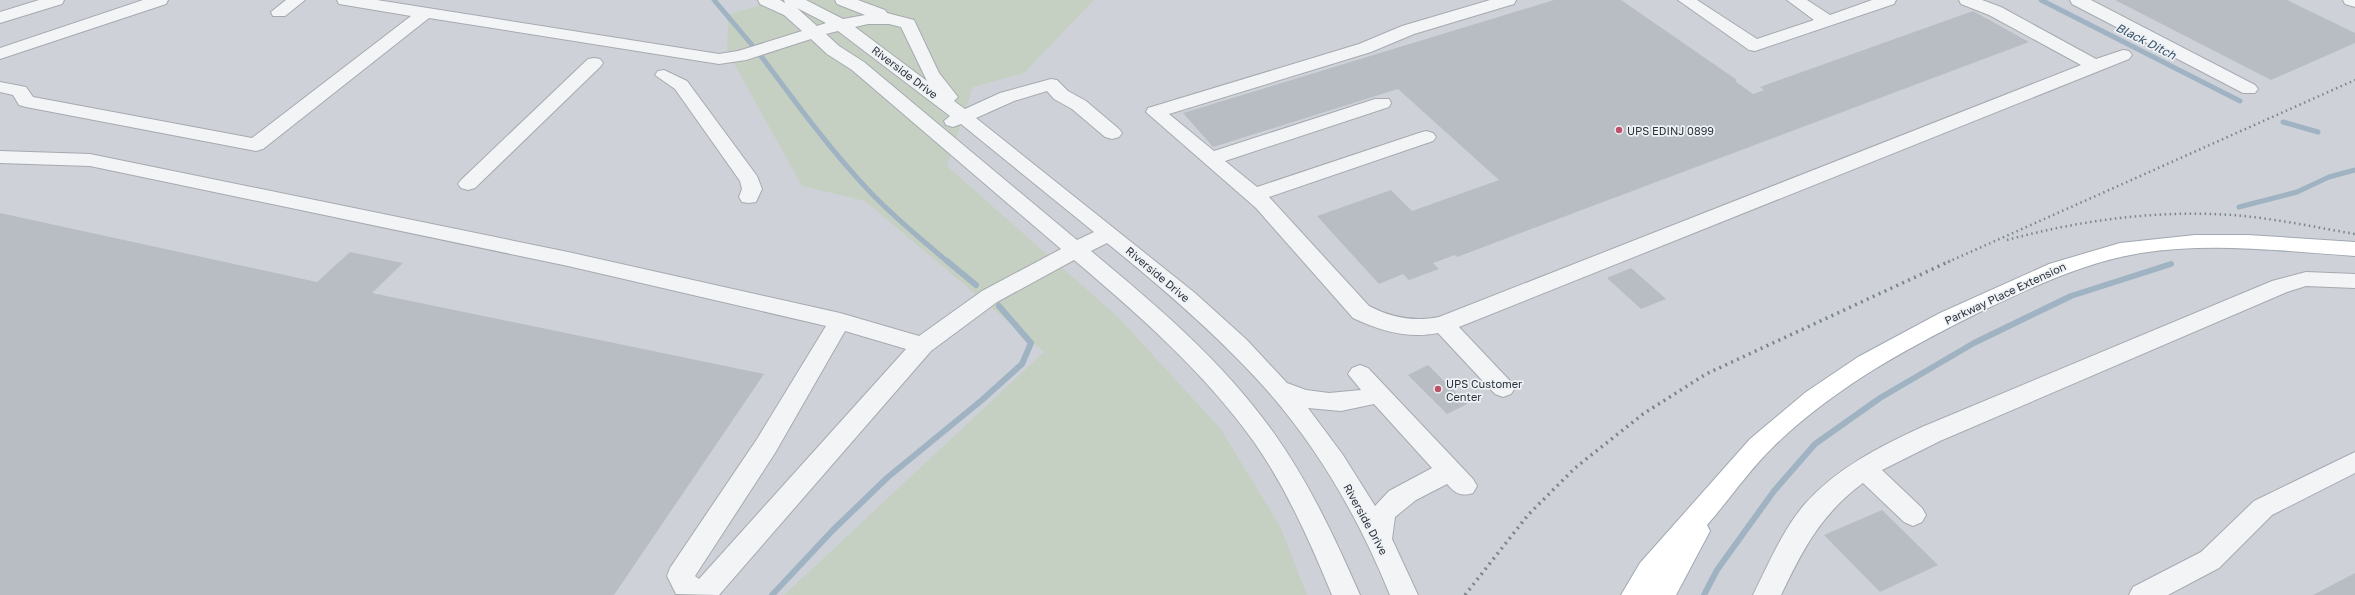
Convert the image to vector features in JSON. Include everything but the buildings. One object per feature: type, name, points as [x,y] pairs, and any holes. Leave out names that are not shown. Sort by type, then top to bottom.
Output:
[{"type":"main road","name":"Parkway Place Extension","points":[[1635,595],[1649,571],[1765,440],[1817,396],[1858,367],[1904,340],[2028,280],[2070,263],[2126,248],[2185,242],[2256,242],[2355,249]]},
{"type":"main road","name":"Parkway Place Extension","points":[[1662,595],[1715,498]]},
{"type":"street","points":[[0,18],[56,0]]},
{"type":"street","points":[[0,54],[160,0]]},
{"type":"street","points":[[279,12],[297,0]]},
{"type":"street","points":[[345,0],[712,59],[737,57],[785,42],[813,30],[842,27],[886,16]]},
{"type":"street","points":[[766,0],[790,11],[813,30],[833,50]]},
{"type":"street","name":"Riverside Drive","points":[[792,0],[842,27],[965,116],[1109,233],[1219,327],[1280,390],[1330,458],[1379,540],[1404,595]]},
{"type":"street","points":[[843,0],[886,16],[898,18],[908,24],[931,74],[965,116]]},
{"type":"street","points":[[1508,0],[1408,30],[1365,48],[1155,112],[1254,195],[1361,312],[1378,321],[1396,326],[1425,327],[1444,324],[2123,55]]},
{"type":"street","points":[[1686,0],[1755,46],[1888,0]]},
{"type":"street","points":[[1795,0],[1828,21]]},
{"type":"street","points":[[1967,0],[1995,11],[2095,66]]},
{"type":"street","points":[[2078,0],[2249,89]]},
{"type":"street","points":[[2351,0],[2355,2]]},
{"type":"street","points":[[0,87],[20,91],[26,101],[256,145],[425,13]]},
{"type":"street","points":[[842,27],[846,48],[858,66]]},
{"type":"street","points":[[785,42],[810,41],[833,50],[858,66],[1076,250],[1179,340],[1248,416],[1287,474],[1321,536],[1346,595]]},
{"type":"street","points":[[468,184],[594,63]]},
{"type":"street","points":[[664,75],[681,85],[750,180],[752,188],[749,197]]},
{"type":"street","points":[[934,130],[1007,97],[1051,84],[1061,95],[1079,105],[1112,133]]},
{"type":"street","points":[[1210,159],[1382,103]]},
{"type":"street","points":[[1254,195],[1426,137]]},
{"type":"street","points":[[0,157],[90,160],[560,257],[840,321],[923,345]]},
{"type":"street","points":[[840,321],[766,446],[680,576],[686,586],[703,594],[923,345],[943,328],[984,299],[1109,233]]},
{"type":"street","points":[[1767,595],[1793,544],[1814,512],[1846,482],[1883,457],[1931,434],[2267,290],[2306,279],[2355,281]]},
{"type":"street","points":[[1444,324],[1503,388]]},
{"type":"street","points":[[1360,374],[1457,478],[1404,496],[1387,509],[1382,519],[1379,540]]},
{"type":"street","points":[[1280,390],[1321,403],[1364,398],[1378,393]]},
{"type":"street","points":[[2143,595],[2210,560],[2263,508],[2355,462]]},
{"type":"street","points":[[1864,469],[1913,515]]},
{"type":"shaded area","points":[[0,0],[2355,0],[2355,595],[0,595]]},
{"type":"green space","points":[[776,0],[1094,0],[1024,73],[973,87],[947,166],[1118,317],[1220,428],[1280,526],[1307,595],[784,595],[1044,352],[865,201],[802,186],[727,51],[728,15]]},
{"type":"waterway","points":[[714,0],[752,45]]},
{"type":"waterway","name":"Black Ditch","points":[[2041,0],[2240,101]]},
{"type":"waterway","points":[[761,56],[814,126],[856,177],[909,229],[948,262]]},
{"type":"waterway","name":"Black Ditch","points":[[2283,122],[2318,132]]},
{"type":"waterway","points":[[2239,207],[2297,192],[2329,177],[2355,170]]},
{"type":"waterway","points":[[947,261],[976,285]]},
{"type":"waterway","points":[[1704,595],[1717,570],[1774,491],[1815,444],[1880,398],[1974,343],[2071,296],[2171,264]]},
{"type":"waterway","points":[[772,595],[833,530],[888,477],[982,400],[1022,364],[1031,343],[999,306]]},
{"type":"railway","points":[[1948,262],[2355,80]]},
{"type":"railway","points":[[2007,240],[2091,222],[2147,215],[2175,214],[2247,216],[2355,234]]},
{"type":"railway","points":[[1465,595],[1528,515],[1575,468],[1643,414],[1706,374],[1950,261]]},
{"type":"place","name":"UPS EDINJ 0899","points":[[1619,130]]},
{"type":"place","name":"UPS Customer Center","points":[[1438,389]]}]
